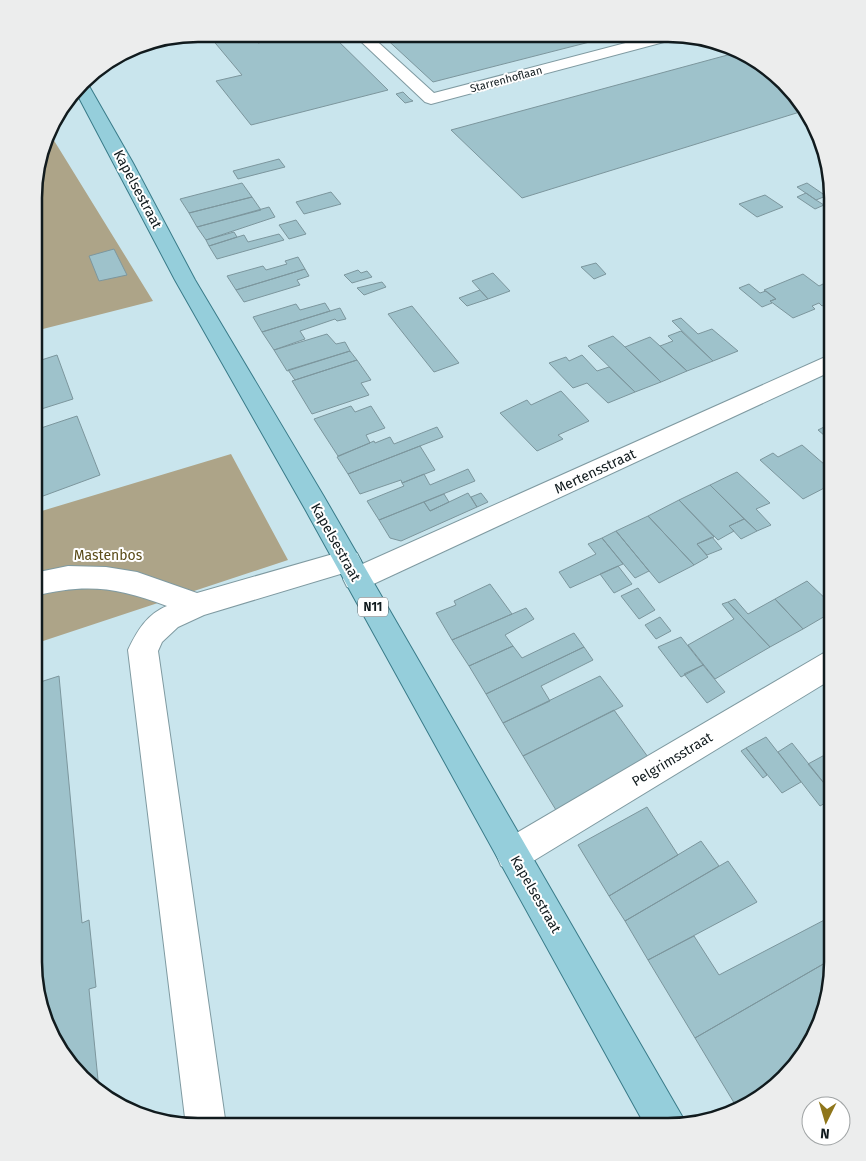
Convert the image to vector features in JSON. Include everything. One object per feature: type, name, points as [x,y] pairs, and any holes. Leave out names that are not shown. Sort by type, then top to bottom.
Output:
[{"type":"main road","name":"Kapelsestraat","points":[[85,92],[185,280],[663,1118]]},
{"type":"street","name":"Starrenhoflaan","points":[[369,42],[431,99],[647,42]]},
{"type":"street","name":"Mertensstraat","points":[[205,1118],[143,650],[152,634],[168,618],[198,605],[352,570],[824,366]]},
{"type":"street","points":[[42,583],[72,577],[101,577],[132,581],[198,605]]},
{"type":"street","name":"Pelgrimsstraat","points":[[512,854],[823,668]]},
{"type":"green space","points":[[54,140],[153,301],[42,329],[42,199],[44,178]]},
{"type":"green space","name":"Mastenbos","points":[[231,454],[288,560],[42,641],[42,511]]},
{"type":"building","points":[[214,42],[339,42],[388,90],[251,125],[216,81],[242,75]]},
{"type":"building","points":[[390,42],[590,42],[433,82]]},
{"type":"building","points":[[727,55],[754,69],[770,81],[785,96],[797,113],[522,198],[451,130]]},
{"type":"building","points":[[403,92],[413,101],[405,103],[396,94]]},
{"type":"building","points":[[279,159],[285,167],[238,179],[233,171]]},
{"type":"building","points":[[242,183],[252,197],[189,213],[180,199]]},
{"type":"building","points":[[807,183],[824,194],[824,197],[816,200],[797,187]]},
{"type":"building","points":[[331,192],[341,204],[304,214],[296,202]]},
{"type":"building","points":[[806,193],[824,205],[815,209],[797,197]]},
{"type":"building","points":[[765,195],[783,207],[757,217],[739,204]]},
{"type":"building","points":[[252,197],[261,210],[197,227],[189,213]]},
{"type":"building","points":[[269,207],[275,217],[206,240],[197,227]]},
{"type":"building","points":[[296,220],[306,234],[289,239],[279,225]]},
{"type":"building","points":[[234,232],[237,237],[209,246],[206,240]]},
{"type":"building","points":[[279,234],[284,240],[217,259],[209,246],[244,235],[248,242]]},
{"type":"building","points":[[114,249],[127,275],[99,281],[89,256]]},
{"type":"building","points":[[298,257],[305,269],[236,290],[227,276],[263,266],[266,270],[287,264],[285,261]]},
{"type":"building","points":[[596,263],[606,274],[594,279],[581,267]]},
{"type":"building","points":[[305,269],[309,276],[297,280],[300,285],[244,302],[236,290]]},
{"type":"building","points":[[358,270],[361,273],[367,271],[372,277],[352,283],[344,275]]},
{"type":"building","points":[[493,273],[510,291],[488,299],[472,281]]},
{"type":"building","points":[[803,274],[819,286],[824,284],[824,305],[822,306],[819,303],[812,306],[815,309],[793,318],[770,301],[776,299],[764,290]]},
{"type":"building","points":[[382,282],[386,287],[364,295],[357,288]]},
{"type":"building","points":[[749,284],[760,293],[766,291],[776,299],[762,307],[739,288]]},
{"type":"building","points":[[480,290],[488,299],[467,306],[459,298]]},
{"type":"building","points":[[325,303],[330,311],[262,332],[253,317],[296,304],[300,310]]},
{"type":"building","points":[[412,306],[459,363],[434,372],[388,314]]},
{"type":"building","points":[[340,308],[346,319],[337,321],[335,319],[300,331],[305,339],[274,350],[262,332]]},
{"type":"building","points":[[681,318],[698,334],[712,329],[738,351],[713,361],[672,321]]},
{"type":"building","points":[[681,331],[713,361],[687,371],[660,346],[673,341],[668,336]]},
{"type":"building","points":[[327,334],[336,344],[345,342],[350,351],[287,371],[274,350]]},
{"type":"building","points":[[613,336],[661,382],[635,392],[588,346]]},
{"type":"building","points":[[650,337],[687,371],[661,382],[625,347]]},
{"type":"building","points":[[350,351],[357,360],[295,380],[288,370]]},
{"type":"building","points":[[57,355],[73,399],[42,409],[42,360]]},
{"type":"building","points":[[582,355],[597,371],[609,367],[635,392],[608,403],[587,383],[573,388],[549,363],[566,357],[569,361]]},
{"type":"building","points":[[357,360],[371,380],[361,383],[369,395],[312,414],[292,381]]},
{"type":"building","points":[[561,391],[589,421],[558,435],[563,439],[537,451],[500,413],[527,400],[531,405]]},
{"type":"building","points":[[351,406],[355,412],[371,406],[385,428],[366,435],[370,443],[338,456],[314,419]]},
{"type":"building","points":[[77,416],[100,475],[42,496],[42,428]]},
{"type":"building","points":[[437,427],[443,437],[348,474],[337,457],[374,441],[375,443],[390,437],[394,444]]},
{"type":"building","points":[[824,427],[824,435],[818,430]]},
{"type":"building","points":[[802,445],[824,464],[824,488],[803,499],[760,460],[773,453],[778,457]]},
{"type":"building","points":[[420,446],[435,470],[402,483],[401,480],[360,494],[348,474]]},
{"type":"building","points":[[468,469],[475,481],[379,520],[367,501],[404,486],[402,483],[424,474],[430,485]]},
{"type":"building","points":[[737,472],[770,503],[756,509],[771,525],[757,531],[710,485]]},
{"type":"building","points":[[710,485],[744,519],[729,526],[734,531],[718,540],[679,500]]},
{"type":"building","points":[[468,493],[477,507],[401,541],[390,538],[379,520],[424,502],[430,511]]},
{"type":"building","points":[[481,493],[488,502],[477,507],[471,497]]},
{"type":"building","points":[[444,494],[449,502],[430,511],[424,502]]},
{"type":"building","points":[[679,500],[714,537],[697,544],[708,557],[694,565],[648,516]]},
{"type":"building","points":[[648,516],[694,565],[659,583],[616,531]]},
{"type":"building","points":[[744,519],[757,531],[741,539],[729,526]]},
{"type":"building","points":[[616,531],[649,571],[635,578],[602,538]]},
{"type":"building","points":[[712,537],[722,549],[707,555],[697,544]]},
{"type":"building","points":[[602,538],[623,564],[570,588],[559,572],[596,554],[588,544]]},
{"type":"building","points":[[618,566],[632,584],[614,593],[600,574]]},
{"type":"building","points":[[807,581],[823,597],[823,617],[803,629],[775,599]]},
{"type":"building","points":[[490,584],[512,614],[452,640],[436,613],[456,605],[454,601]]},
{"type":"building","points":[[638,588],[655,610],[639,619],[621,596]]},
{"type":"building","points":[[735,599],[748,614],[775,599],[803,629],[770,647],[728,602]]},
{"type":"building","points":[[728,602],[770,647],[715,679],[688,645],[734,619],[722,604]]},
{"type":"building","points":[[526,608],[534,619],[505,635],[513,646],[469,666],[452,640]]},
{"type":"building","points":[[660,617],[671,631],[656,639],[645,625]]},
{"type":"building","points":[[574,633],[584,647],[486,694],[469,666],[513,646],[522,658]]},
{"type":"building","points":[[681,637],[703,665],[681,677],[658,647]]},
{"type":"building","points":[[584,647],[593,660],[541,686],[550,701],[503,723],[486,694]]},
{"type":"building","points":[[703,665],[725,692],[707,703],[684,674]]},
{"type":"building","points":[[59,676],[82,923],[89,920],[96,987],[89,989],[98,1081],[88,1073],[63,1040],[51,1013],[43,973],[42,681]]},
{"type":"building","points":[[600,676],[623,706],[523,756],[503,723]]},
{"type":"building","points":[[614,710],[653,764],[559,815],[523,756]]},
{"type":"building","points":[[766,737],[801,782],[782,793],[746,748]]},
{"type":"building","points":[[792,743],[823,782],[823,804],[820,806],[778,752]]},
{"type":"building","points":[[746,748],[767,775],[763,778],[741,751]]},
{"type":"building","points":[[823,756],[823,782],[808,764]]},
{"type":"building","points":[[647,807],[678,855],[609,896],[578,845]]},
{"type":"building","points":[[701,841],[719,866],[625,921],[609,896]]},
{"type":"building","points":[[728,861],[757,902],[648,960],[625,921]]},
{"type":"building","points":[[823,921],[823,964],[695,1038],[648,960],[694,936],[719,975]]},
{"type":"building","points":[[823,964],[820,993],[815,1013],[807,1031],[785,1065],[754,1092],[734,1103],[695,1038]]}]
